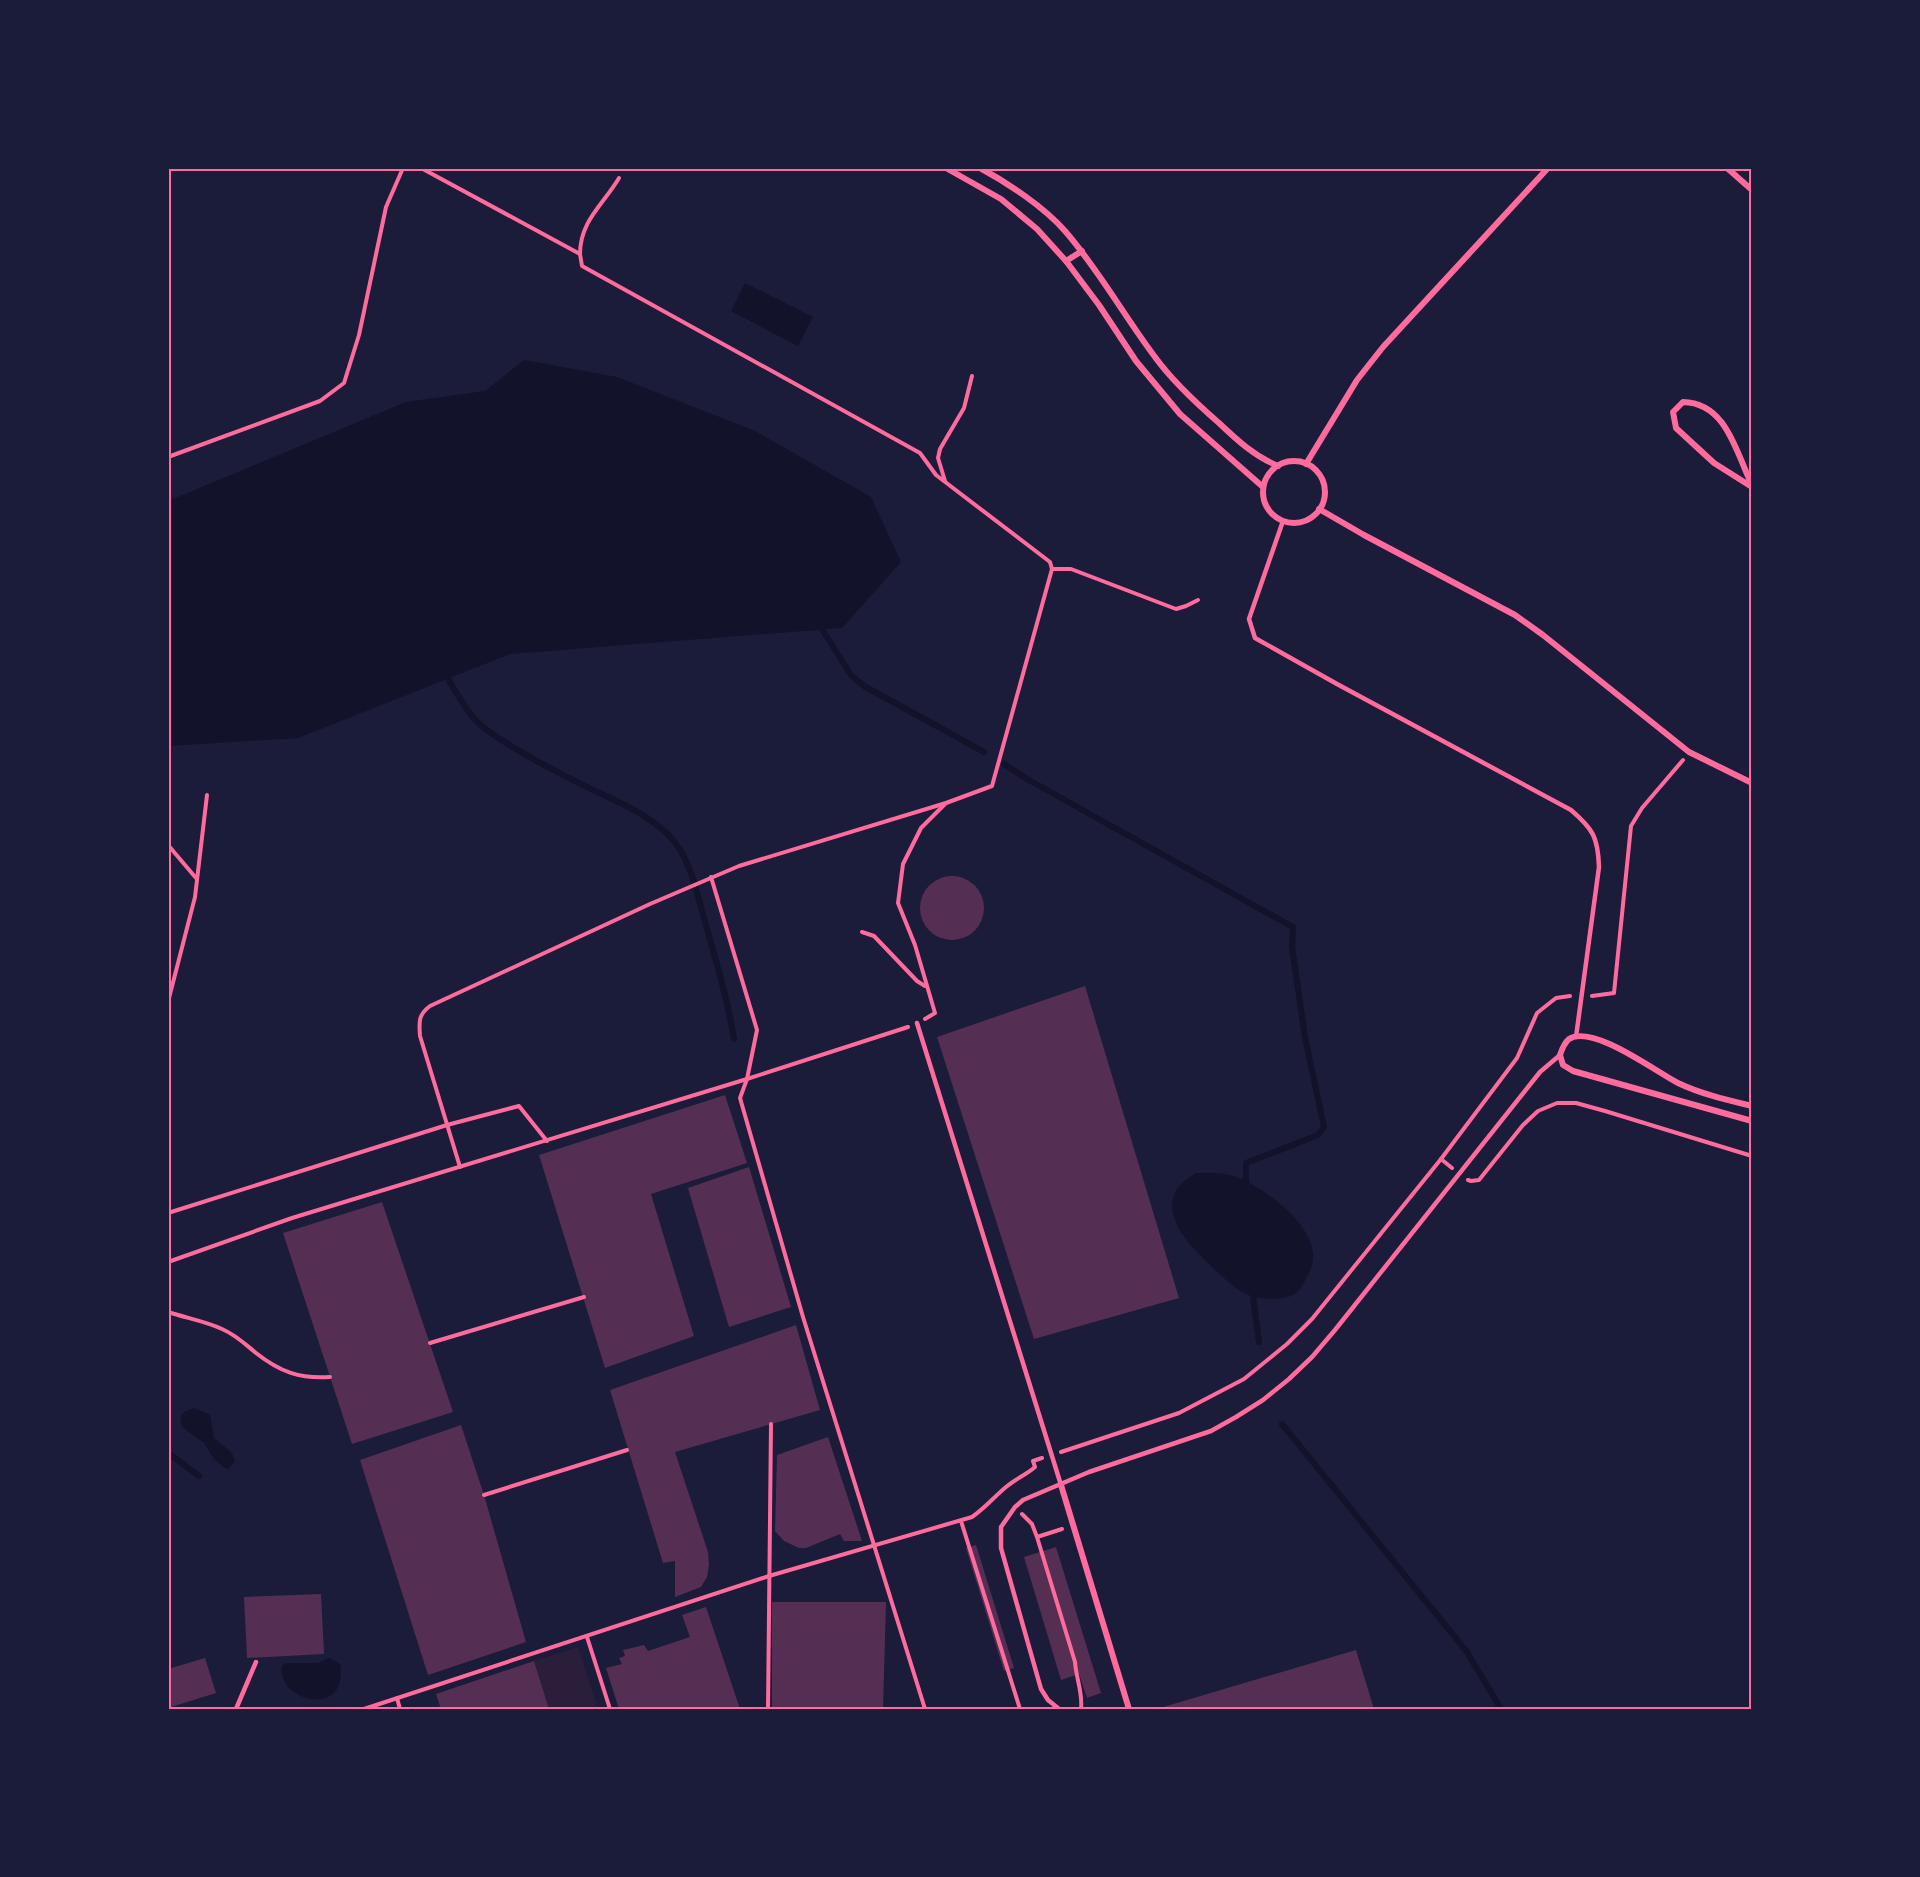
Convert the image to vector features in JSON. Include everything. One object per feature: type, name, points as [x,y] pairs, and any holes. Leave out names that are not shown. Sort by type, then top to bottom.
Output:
[{"type":"street","points":[[946,168],[1001,199],[1037,229],[1066,261],[1136,361],[1180,414],[1263,487]]},
{"type":"street","points":[[980,168],[1036,205],[1063,228],[1082,251],[1157,360],[1191,399],[1244,447],[1278,466]]},
{"type":"street","points":[[1306,464],[1356,380],[1548,168]]},
{"type":"street","points":[[1727,168],[1752,190]]},
{"type":"street","points":[[1066,261],[1082,251]]},
{"type":"street","points":[[1683,402],[1695,402],[1710,410],[1723,422],[1752,486],[1714,463],[1676,428],[1673,412],[1683,402]]},
{"type":"street","points":[[1297,461],[1306,464],[1314,470],[1323,484],[1323,501],[1319,509],[1303,522],[1282,521],[1267,507],[1263,497],[1263,487],[1266,478],[1278,466],[1297,461]]},
{"type":"street","points":[[1319,509],[1515,615],[1689,752],[1752,783]]},
{"type":"street","points":[[1752,1106],[1701,1093],[1676,1082],[1634,1056],[1596,1040],[1576,1037],[1569,1040],[1560,1055],[1563,1065],[1573,1071],[1752,1121]]},
{"type":"street","points":[[1061,1485],[1129,1709]]},
{"type":"lane","points":[[1282,521],[1249,619],[1255,638],[1336,684],[1572,810],[1590,826],[1598,848],[1599,867],[1576,1037]]},
{"type":"lane","points":[[917,1023],[1061,1485]]},
{"type":"lane","points":[[1059,1709],[1048,1700],[1041,1689],[1000,1548],[1001,1527],[1015,1507],[1023,1500],[1099,1468],[1211,1431],[1263,1400],[1289,1379],[1335,1330],[1540,1072],[1560,1055]]},
{"type":"lane","points":[[236,1709],[256,1662]]},
{"type":"path","points":[[168,457],[320,401],[344,384],[359,335],[386,207],[404,168]]},
{"type":"path","points":[[421,168],[580,254]]},
{"type":"path","points":[[460,1167],[420,1036],[418,1022],[423,1012],[430,1006],[739,866],[946,803],[992,786],[1052,569],[1050,562],[936,475],[920,453],[582,266],[580,239],[584,229],[619,178]]},
{"type":"path","points":[[945,482],[938,458],[940,449],[964,408],[972,375]]},
{"type":"path","points":[[1052,569],[1071,569],[1176,609],[1198,600]]},
{"type":"path","points":[[168,1002],[195,897],[207,795]]},
{"type":"path","points":[[168,1262],[292,1218],[747,1079],[917,1023],[935,1013],[915,945],[898,903],[903,864],[921,828],[946,803]]},
{"type":"path","points":[[168,845],[197,878]]},
{"type":"path","points":[[713,877],[757,1030],[747,1079],[740,1098],[803,1317],[925,1709]]},
{"type":"path","points":[[862,932],[874,936],[917,981],[926,986]]},
{"type":"path","points":[[168,1213],[447,1125],[519,1106],[548,1141]]},
{"type":"path","points":[[430,1343],[584,1297]]},
{"type":"path","points":[[168,1312],[223,1329],[289,1373],[308,1378],[330,1377]]},
{"type":"path","points":[[768,1709],[771,1424]]},
{"type":"path","points":[[484,1495],[627,1450]]},
{"type":"path","points":[[364,1709],[769,1576],[961,1521],[982,1510],[1012,1482],[1031,1471],[1035,1467],[1033,1461],[1052,1455]]},
{"type":"path","points":[[1000,1493],[1032,1524],[1037,1537],[1075,1662],[1076,1675],[1083,1697],[1081,1709]]},
{"type":"path","points":[[961,1521],[1020,1709]]},
{"type":"path","points":[[1037,1537],[1074,1525]]},
{"type":"path","points":[[587,1637],[609,1709]]},
{"type":"path","points":[[397,1698],[400,1709]]},
{"type":"shaded area","points":[[745,283],[813,317],[798,346],[731,311]]},
{"type":"shaded area","points":[[524,360],[617,377],[755,431],[871,497],[901,562],[842,628],[510,654],[298,738],[168,746],[168,501],[406,402],[485,391]]},
{"type":"shaded area","points":[[1196,1173],[1225,1174],[1241,1179],[1281,1204],[1294,1217],[1311,1244],[1313,1259],[1309,1273],[1296,1293],[1288,1297],[1268,1299],[1244,1293],[1198,1254],[1180,1231],[1172,1206],[1174,1195],[1182,1183]]},
{"type":"shaded area","points":[[194,1408],[210,1415],[214,1438],[232,1453],[235,1462],[228,1469],[214,1459],[204,1443],[182,1427],[180,1418],[184,1412]]},
{"type":"shaded area","points":[[578,1647],[598,1709],[549,1709],[534,1661]]},
{"type":"shaded area","points":[[329,1658],[340,1664],[340,1682],[334,1693],[324,1698],[312,1699],[300,1696],[283,1678],[282,1666],[286,1663],[318,1663]]},
{"type":"building","points":[[946,876],[958,876],[975,885],[982,896],[984,908],[982,920],[975,931],[958,940],[946,940],[934,935],[925,926],[920,914],[920,902],[925,890],[934,881]]},
{"type":"building","points":[[1085,986],[1179,1298],[1034,1339],[937,1037]]},
{"type":"building","points":[[725,1095],[747,1163],[651,1194],[694,1336],[605,1368],[539,1155]]},
{"type":"building","points":[[749,1167],[791,1307],[729,1327],[688,1188]]},
{"type":"building","points":[[382,1202],[453,1412],[352,1444],[283,1233]]},
{"type":"building","points":[[796,1325],[820,1410],[675,1452],[708,1552],[709,1565],[707,1577],[701,1587],[675,1597],[675,1561],[663,1563],[610,1390]]},
{"type":"building","points":[[461,1425],[484,1495],[526,1642],[428,1675],[360,1460]]},
{"type":"building","points":[[828,1437],[862,1541],[844,1541],[840,1534],[806,1548],[799,1548],[784,1541],[775,1531],[777,1455]]},
{"type":"building","points":[[976,1545],[1014,1668],[1004,1671],[966,1548]]},
{"type":"building","points":[[1056,1547],[1101,1693],[1087,1698],[1079,1674],[1061,1680],[1024,1557]]},
{"type":"building","points":[[321,1594],[324,1654],[247,1658],[244,1597]]},
{"type":"building","points":[[772,1602],[886,1602],[883,1709],[772,1709]]},
{"type":"building","points":[[706,1607],[740,1709],[619,1709],[606,1668],[622,1664],[619,1658],[625,1656],[623,1650],[644,1645],[648,1651],[690,1637],[682,1615]]},
{"type":"building","points":[[1356,1650],[1374,1709],[1160,1709],[1160,1708]]},
{"type":"building","points":[[205,1658],[216,1693],[168,1708],[168,1669]]},
{"type":"building","points":[[534,1661],[549,1709],[441,1709],[436,1694]]},
{"type":"waterway","points":[[818,623],[851,675],[864,686],[984,752]]},
{"type":"waterway","points":[[444,672],[468,711],[487,730],[542,764],[633,809],[659,827],[679,848],[692,877],[724,989],[734,1039]]},
{"type":"waterway","points":[[1004,764],[1293,927],[1292,947],[1305,1037],[1324,1127],[1318,1135],[1246,1163],[1246,1189]]},
{"type":"waterway","points":[[1252,1289],[1259,1342]]},
{"type":"waterway","points":[[1282,1424],[1467,1652],[1501,1709]]},
{"type":"waterway","points":[[168,1453],[199,1476]]}]
